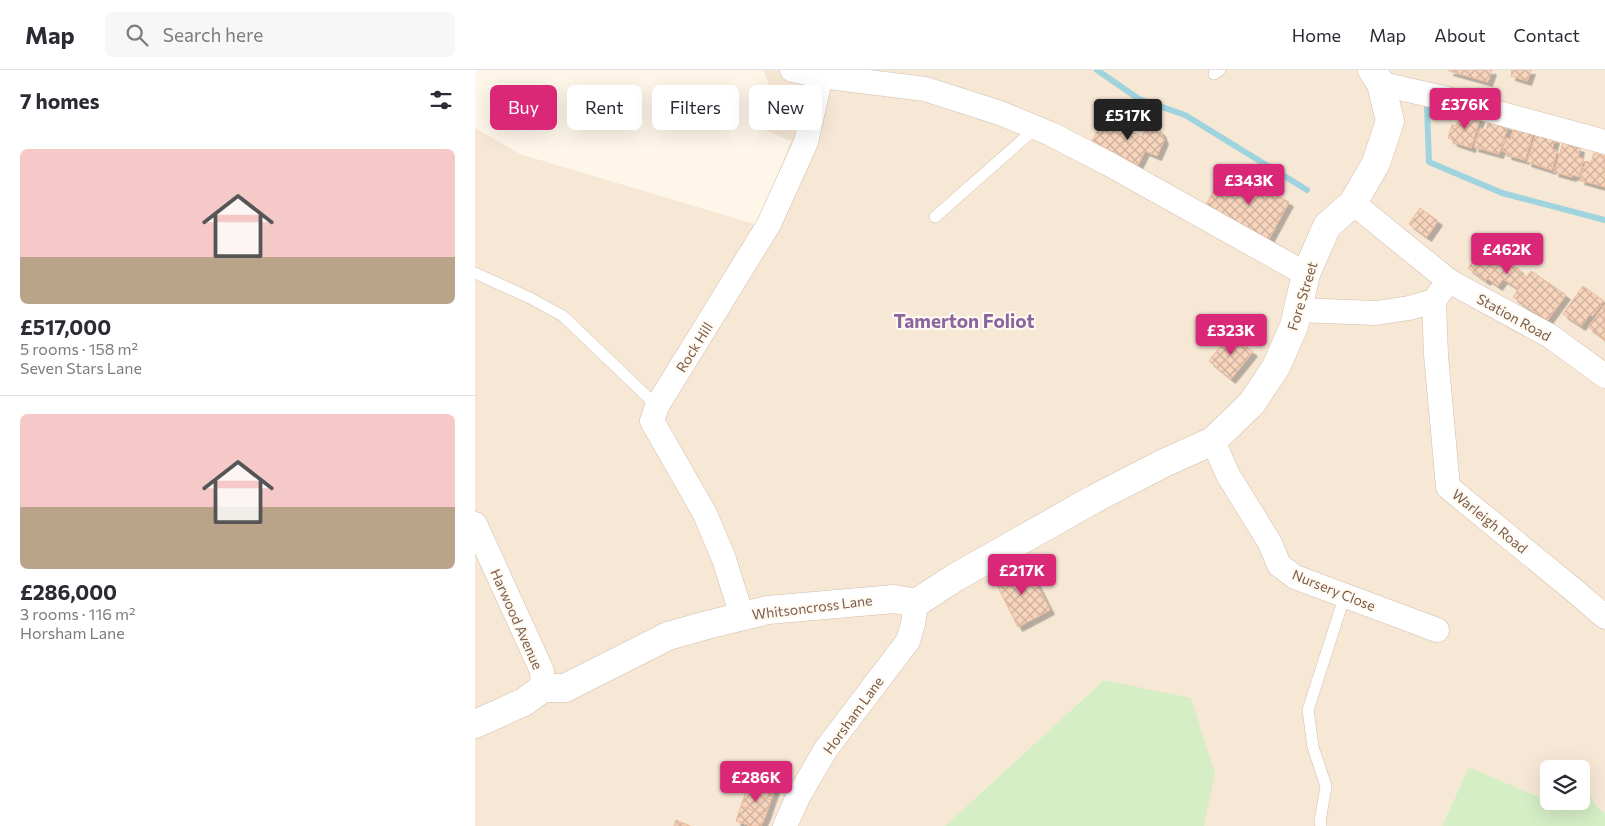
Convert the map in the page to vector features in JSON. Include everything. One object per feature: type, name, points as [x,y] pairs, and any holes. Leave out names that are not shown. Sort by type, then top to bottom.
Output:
[{"type":"street","points":[[793,70],[821,76],[925,89],[1000,113],[1036,128],[1109,164],[1306,274]]},
{"type":"street","name":"Rock Hill","points":[[657,406],[769,224],[806,142],[821,76]]},
{"type":"street","points":[[1377,77],[1444,98],[1605,142]]},
{"type":"street","name":"Fore Street","points":[[916,603],[956,577],[1094,499],[1164,463],[1213,441],[1252,403],[1275,367],[1294,326],[1306,274],[1327,226],[1353,203],[1376,163],[1390,121],[1377,77]]},
{"type":"street","name":"Station Road","points":[[1353,203],[1449,281],[1550,336],[1605,376]]},
{"type":"street","points":[[1297,310],[1376,313],[1409,308],[1434,301],[1449,281]]},
{"type":"street","name":"Warleigh Road","points":[[1434,301],[1436,355],[1448,487],[1575,590],[1605,617]]},
{"type":"street","points":[[657,406],[652,420],[705,514],[724,559],[742,616]]},
{"type":"street","name":"Nursery Close","points":[[1213,441],[1228,475],[1270,543],[1279,565],[1295,577],[1437,630]]},
{"type":"street","name":"Harwood Avenue","points":[[475,524],[542,671],[543,688]]},
{"type":"street","name":"Whitsoncross Lane","points":[[543,688],[565,688],[668,636],[742,616],[769,610],[867,600],[894,599],[916,603]]},
{"type":"street","name":"Horsham Lane","points":[[785,826],[799,796],[826,749],[907,641],[913,624],[916,603]]},
{"type":"street","points":[[475,724],[524,702],[543,688]]},
{"type":"lane","points":[[935,218],[1036,128]]},
{"type":"lane","points":[[475,272],[563,316],[657,406]]},
{"type":"lane","points":[[1321,826],[1326,786],[1313,746],[1308,710],[1345,595]]},
{"type":"shaded area","points":[[763,70],[1605,70],[1605,813],[1594,804],[1590,792],[1590,760],[1540,760],[1540,798],[1469,767],[1442,826],[1204,826],[1214,773],[1104,680],[945,826],[475,826],[475,128],[520,154],[758,225],[791,141],[765,130],[822,130],[822,85],[769,85]]},
{"type":"green space","points":[[1104,680],[1191,698],[1215,773],[1204,826],[945,826]]},
{"type":"green space","points":[[1469,767],[1540,798],[1540,810],[1590,810],[1590,792],[1594,804],[1605,813],[1605,826],[1442,826]]},
{"type":"building","points":[[1449,70],[1492,70],[1488,82]]},
{"type":"building","points":[[1512,70],[1531,70],[1527,81],[1511,76]]},
{"type":"building","points":[[1461,112],[1480,118],[1471,148],[1453,142],[1453,140],[1448,138],[1452,125],[1456,126]]},
{"type":"building","points":[[1105,117],[1142,137],[1146,128],[1154,126],[1161,132],[1164,140],[1157,156],[1145,151],[1138,165],[1092,141]]},
{"type":"building","points":[[1489,120],[1508,126],[1499,154],[1474,147],[1480,128],[1486,130]]},
{"type":"building","points":[[1515,125],[1534,130],[1525,160],[1507,155],[1508,153],[1502,151],[1506,138],[1511,139]]},
{"type":"building","points":[[1536,134],[1555,139],[1552,149],[1557,151],[1552,170],[1527,162]]},
{"type":"building","points":[[1563,143],[1580,148],[1578,157],[1584,159],[1579,177],[1554,172]]},
{"type":"building","points":[[1594,153],[1605,156],[1605,187],[1580,180],[1586,161],[1591,163]]},
{"type":"building","points":[[1220,178],[1245,192],[1250,182],[1289,202],[1269,239],[1206,205]]},
{"type":"building","points":[[1420,208],[1438,221],[1427,237],[1409,224]]},
{"type":"building","points":[[1485,245],[1502,258],[1486,281],[1468,268]]},
{"type":"building","points":[[1500,261],[1509,267],[1511,264],[1519,269],[1518,271],[1527,278],[1519,289],[1503,279],[1498,286],[1488,279]]},
{"type":"building","points":[[1531,271],[1566,295],[1547,321],[1513,297]]},
{"type":"building","points":[[1583,286],[1604,301],[1593,316],[1590,314],[1581,326],[1563,314]]},
{"type":"building","points":[[1605,304],[1605,341],[1588,327]]},
{"type":"building","points":[[1230,334],[1253,352],[1231,379],[1209,361]]},
{"type":"building","points":[[1027,565],[1050,610],[1018,627],[995,581]]},
{"type":"building","points":[[757,762],[781,771],[776,786],[752,777]]},
{"type":"building","points":[[752,777],[776,786],[771,800],[746,792]]},
{"type":"building","points":[[746,792],[771,800],[766,815],[741,806]]},
{"type":"building","points":[[741,806],[766,815],[761,826],[751,826],[736,821]]},
{"type":"building","points":[[676,820],[690,826],[674,826]]},
{"type":"waterway","points":[[1097,70],[1139,99],[1185,115],[1307,190]]},
{"type":"waterway","points":[[1427,106],[1429,162],[1502,193],[1605,220]]},
{"type":"district","name":"Tamerton Foliot","points":[[964,320]]}]
